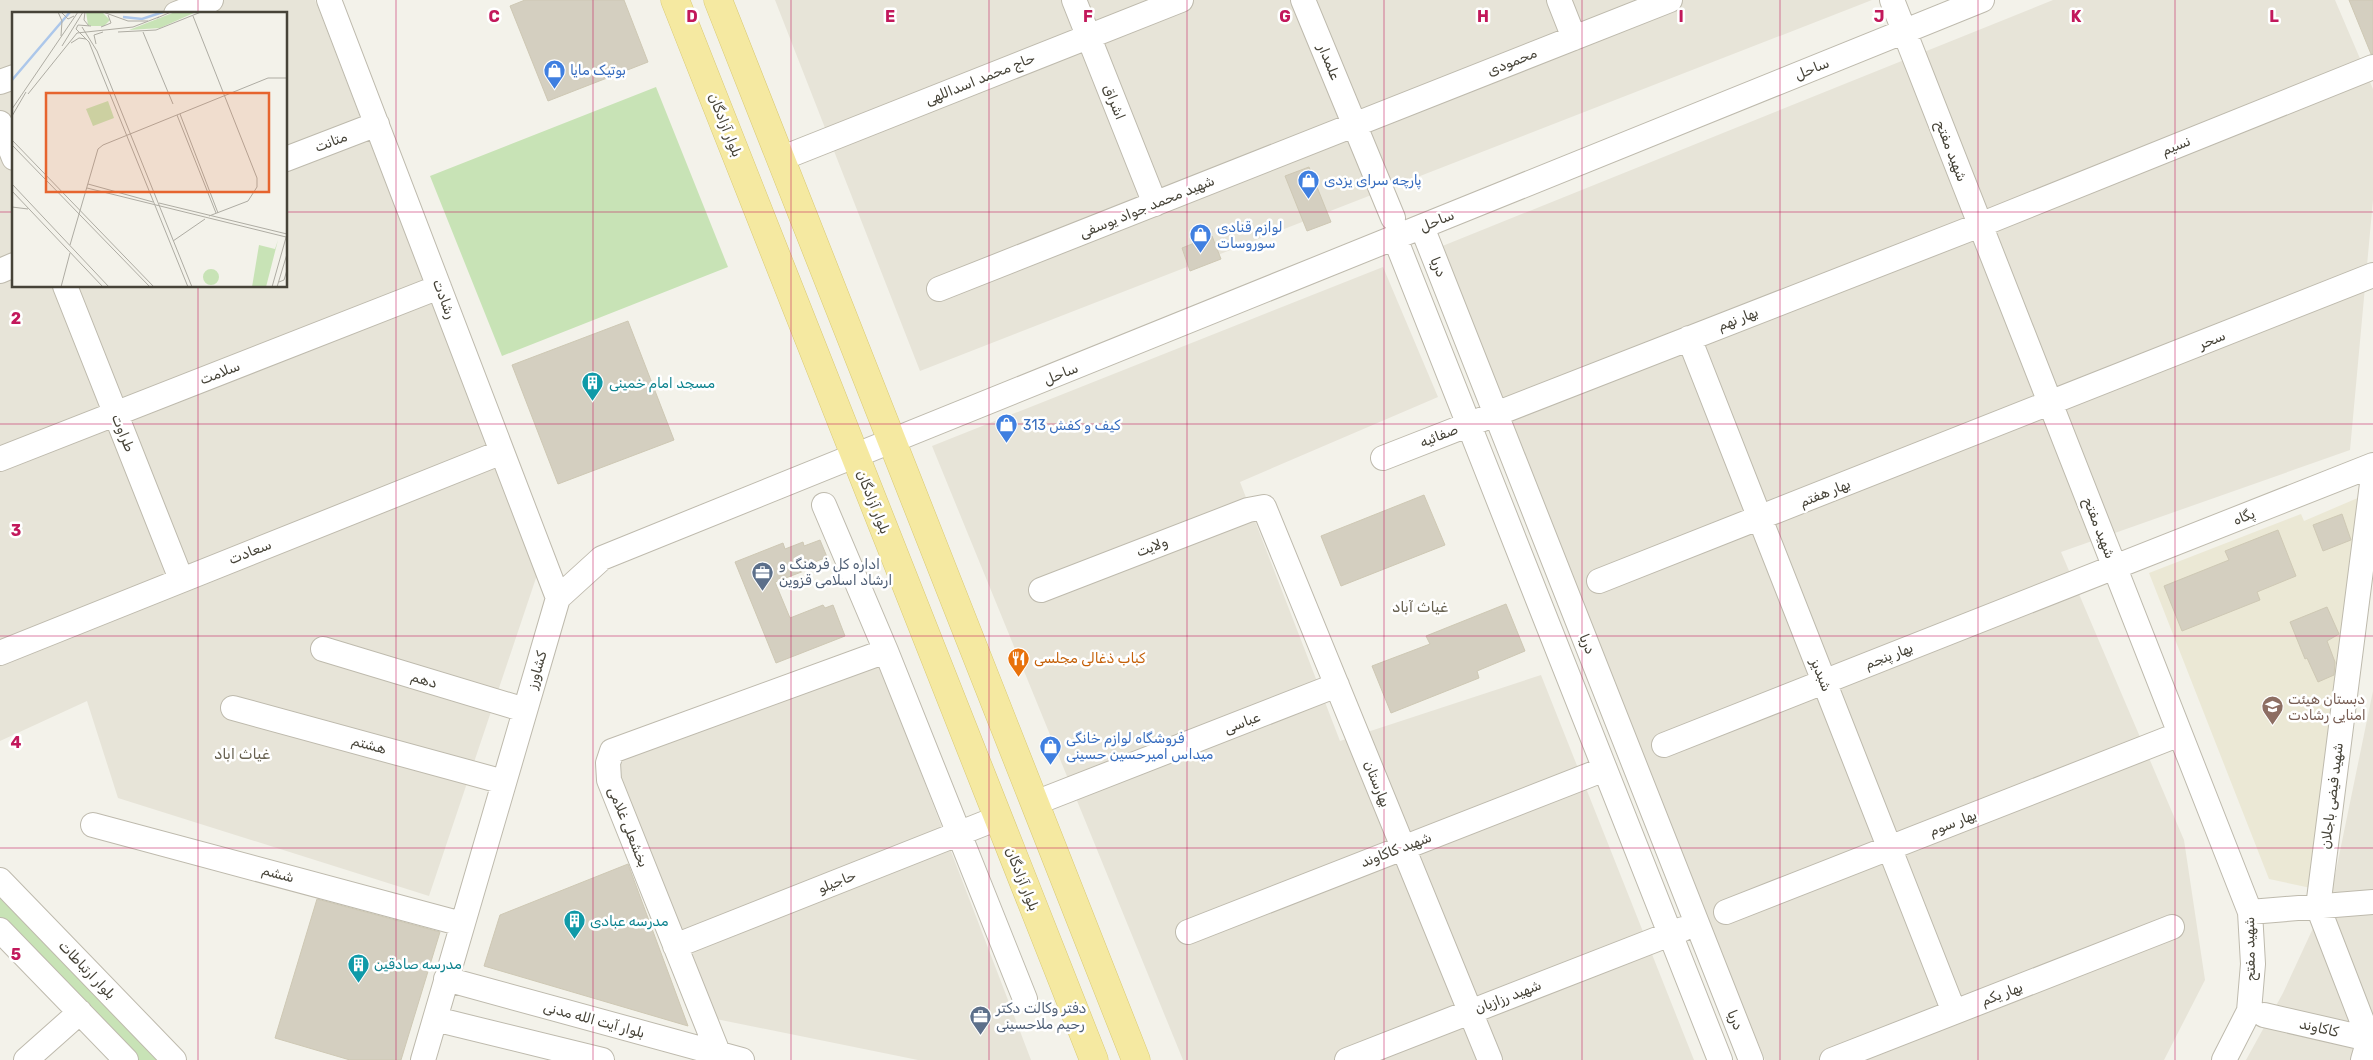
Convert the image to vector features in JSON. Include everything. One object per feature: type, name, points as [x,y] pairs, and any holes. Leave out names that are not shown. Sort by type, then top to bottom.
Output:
[{"type":"main road","name":"بلوار آزادگان","points":[[675,0],[1094,1060]]},
{"type":"main road","points":[[718,0],[1136,1060]]},
{"type":"street","points":[[181,12],[211,0]]},
{"type":"street","name":"رشادت","points":[[329,0],[558,598]]},
{"type":"street","name":"اشراق","points":[[1074,0],[1155,204]]},
{"type":"street","name":"حاج محمد اسداللهی","points":[[780,159],[1181,0]]},
{"type":"street","name":"علمدار","points":[[1303,0],[1394,228]]},
{"type":"street","points":[[1559,0],[1574,38]]},
{"type":"street","name":"محمودی","points":[[1354,125],[1670,0]]},
{"type":"street","name":"شهید مفتح","points":[[1892,0],[2250,912],[2253,964],[2249,1011],[2224,1060]]},
{"type":"street","name":"ساحل","points":[[856,457],[1394,228],[1422,227],[1982,0]]},
{"type":"street","name":"نسیم","points":[[1980,224],[2373,67]]},
{"type":"street","points":[[0,82],[12,78]]},
{"type":"street","points":[[0,123],[12,153]]},
{"type":"street","name":"متانت","points":[[288,158],[376,124]]},
{"type":"street","name":"شهید محمد جواد یوسفی","points":[[939,289],[1354,125]]},
{"type":"street","name":"بهار نهم","points":[[1496,414],[1980,224]]},
{"type":"street","name":"دریا","points":[[1422,227],[1751,1060]]},
{"type":"street","points":[[1394,228],[1469,425],[1720,1060]]},
{"type":"street","points":[[0,271],[12,266]]},
{"type":"street","name":"سحر","points":[[2050,404],[2373,275]]},
{"type":"street","name":"سلامت","points":[[0,459],[439,287]]},
{"type":"street","name":"طراوت","points":[[66,288],[181,579]]},
{"type":"street","name":"شبدیز","points":[[1689,338],[1954,1012]]},
{"type":"street","name":"بهار هفتم","points":[[1599,582],[2050,404]]},
{"type":"street","name":"صفائیه","points":[[1383,458],[1496,414]]},
{"type":"street","name":"سعادت","points":[[0,653],[502,452]]},
{"type":"street","points":[[558,598],[602,558],[856,457]]},
{"type":"street","name":"پگاه","points":[[2115,568],[2373,465]]},
{"type":"street","name":"شهید فیضی باجلان","points":[[2328,906],[2373,476]]},
{"type":"street","points":[[824,505],[886,652],[1024,999]]},
{"type":"street","name":"ولایت","points":[[1041,590],[1248,510],[1264,507]]},
{"type":"street","name":"بهارستان","points":[[1264,507],[1490,1060]]},
{"type":"street","name":"بهار پنجم","points":[[1664,745],[2115,568]]},
{"type":"street","points":[[1540,605],[1567,594]]},
{"type":"street","name":"کشاورز","points":[[423,1060],[558,598]]},
{"type":"street","name":"دهم","points":[[322,649],[525,710]]},
{"type":"street","name":"بخشعلی غلامی","points":[[720,1057],[609,780],[608,763],[612,751],[886,652]]},
{"type":"street","name":"عباسی","points":[[1034,803],[1337,685]]},
{"type":"street","name":"هشتم","points":[[233,708],[504,782]]},
{"type":"street","name":"بهار سوم","points":[[1726,912],[2180,734]]},
{"type":"street","name":"شهید کاکاوند","points":[[1188,932],[1604,769]]},
{"type":"street","name":"حاجیلو","points":[[675,946],[998,818]]},
{"type":"street","name":"ششم","points":[[93,824],[462,924]]},
{"type":"street","name":"بلوار ارتباطات","points":[[0,880],[174,1060]]},
{"type":"street","points":[[2250,912],[2373,902]]},
{"type":"street","points":[[2328,906],[2373,914]]},
{"type":"street","points":[[2328,906],[2368,1046]]},
{"type":"street","name":"شهید رزازیان","points":[[1347,1060],[1697,923]]},
{"type":"street","name":"بهار یکم","points":[[1832,1060],[2172,927]]},
{"type":"street","points":[[0,930],[126,1060]]},
{"type":"street","name":"بلوار آیت الله مدنی","points":[[446,980],[720,1057],[742,1060]]},
{"type":"street","points":[[26,1060],[80,1012]]},
{"type":"street","name":"کاکاوند","points":[[2264,1015],[2368,1046]]},
{"type":"street","points":[[435,1019],[602,1060]]},
{"type":"shaded area","points":[[0,0],[315,0],[537,575],[429,896],[118,798],[87,701],[0,741]]},
{"type":"shaded area","points":[[775,0],[1872,0],[920,371]]},
{"type":"shaded area","points":[[2053,0],[2335,0],[2373,89],[2373,200],[2350,450],[2061,552],[2184,840],[2205,980],[2164,1060],[1765,1060],[1693,885],[1440,247]]},
{"type":"shaded area","points":[[1383,267],[1438,397],[1240,482],[1340,741],[1541,675],[1694,1060],[1183,1060],[932,446]]},
{"type":"shaded area","name":"دبستان هیئت امنایی رشادت","points":[[2367,494],[2311,888],[2269,879],[2149,573],[2301,514],[2304,521]]},
{"type":"shaded area","points":[[880,666],[1031,1060],[918,1060],[716,1019],[608,763]]},
{"type":"shaded area","points":[[2373,691],[2373,1060],[2246,1060],[2283,993],[2333,885]]},
{"type":"green space","points":[[656,87],[728,267],[502,356],[430,176]]},
{"type":"green space","points":[[0,880],[174,1060],[126,1060],[0,930]]},
{"type":"building","points":[[525,0],[624,0],[648,62],[548,101],[510,6]]},
{"type":"building","points":[[2349,0],[2373,0],[2373,54],[2371,54]]},
{"type":"building","name":"پارچه سرای یزدی","points":[[1309,167],[1331,222],[1307,231],[1285,176]]},
{"type":"building","name":"لوازم قنادی سوروسات","points":[[1212,236],[1221,259],[1190,271],[1182,248]]},
{"type":"building","name":"مسجد امام خمینی","points":[[628,321],[674,440],[558,484],[512,365]]},
{"type":"building","points":[[1424,495],[1445,545],[1341,586],[1321,536]]},
{"type":"building","points":[[2342,514],[2351,540],[2323,551],[2313,525]]},
{"type":"building","points":[[2278,530],[2296,576],[2257,592],[2260,600],[2182,631],[2164,586],[2229,560],[2225,551]]},
{"type":"building","name":"اداره کل فرهنگ و ارشاد اسلامی قزوین","points":[[820,540],[827,557],[810,564],[812,568],[775,582],[790,618],[823,605],[825,608],[833,605],[845,636],[776,663],[735,562],[783,543],[785,549],[803,542],[804,546]]},
{"type":"building","points":[[1506,604],[1525,651],[1477,671],[1479,678],[1391,713],[1372,666],[1430,644],[1426,636]]},
{"type":"building","points":[[2327,607],[2339,634],[2327,641],[2335,662],[2334,675],[2318,682],[2307,658],[2305,659],[2290,622]]},
{"type":"building","name":"مدرسه عبادی","points":[[628,864],[688,1026],[484,966],[500,915]]},
{"type":"building","name":"مدرسه صادقین","points":[[317,899],[440,932],[401,1060],[350,1060],[275,1038]]},
{"type":"place","name":"بوتیک مایا","points":[[554,89]]},
{"type":"place","name":"پارچه سرای یزدی","points":[[1308,199]]},
{"type":"place","name":"لوازم قنادی سوروسات","points":[[1201,254]]},
{"type":"place","name":"مسجد امام خمینی","points":[[593,402]]},
{"type":"place","name":"کیف و کفش 313","points":[[1007,444]]},
{"type":"place","name":"اداره کل فرهنگ و ارشاد اسلامی قزوین","points":[[763,591]]},
{"type":"place","name":"کباب ذغالی مجلسی","points":[[1018,677]]},
{"type":"place","name":"دبستان هیئت امنایی رشادت","points":[[2272,726]]},
{"type":"place","name":"فروشگاه لوازم خانگی میداس امیرحسین حسینی","points":[[1050,765]]},
{"type":"place","name":"مدرسه عبادی","points":[[574,940]]},
{"type":"place","name":"مدرسه صادقین","points":[[358,983]]},
{"type":"place","name":"دفتر وکالت دکتر رحیم ملاحسینی","points":[[980,1035]]},
{"type":"district","name":"غیاث آباد","points":[[1420,607]]},
{"type":"district","name":"غیاث اباد","points":[[242,754]]}]
